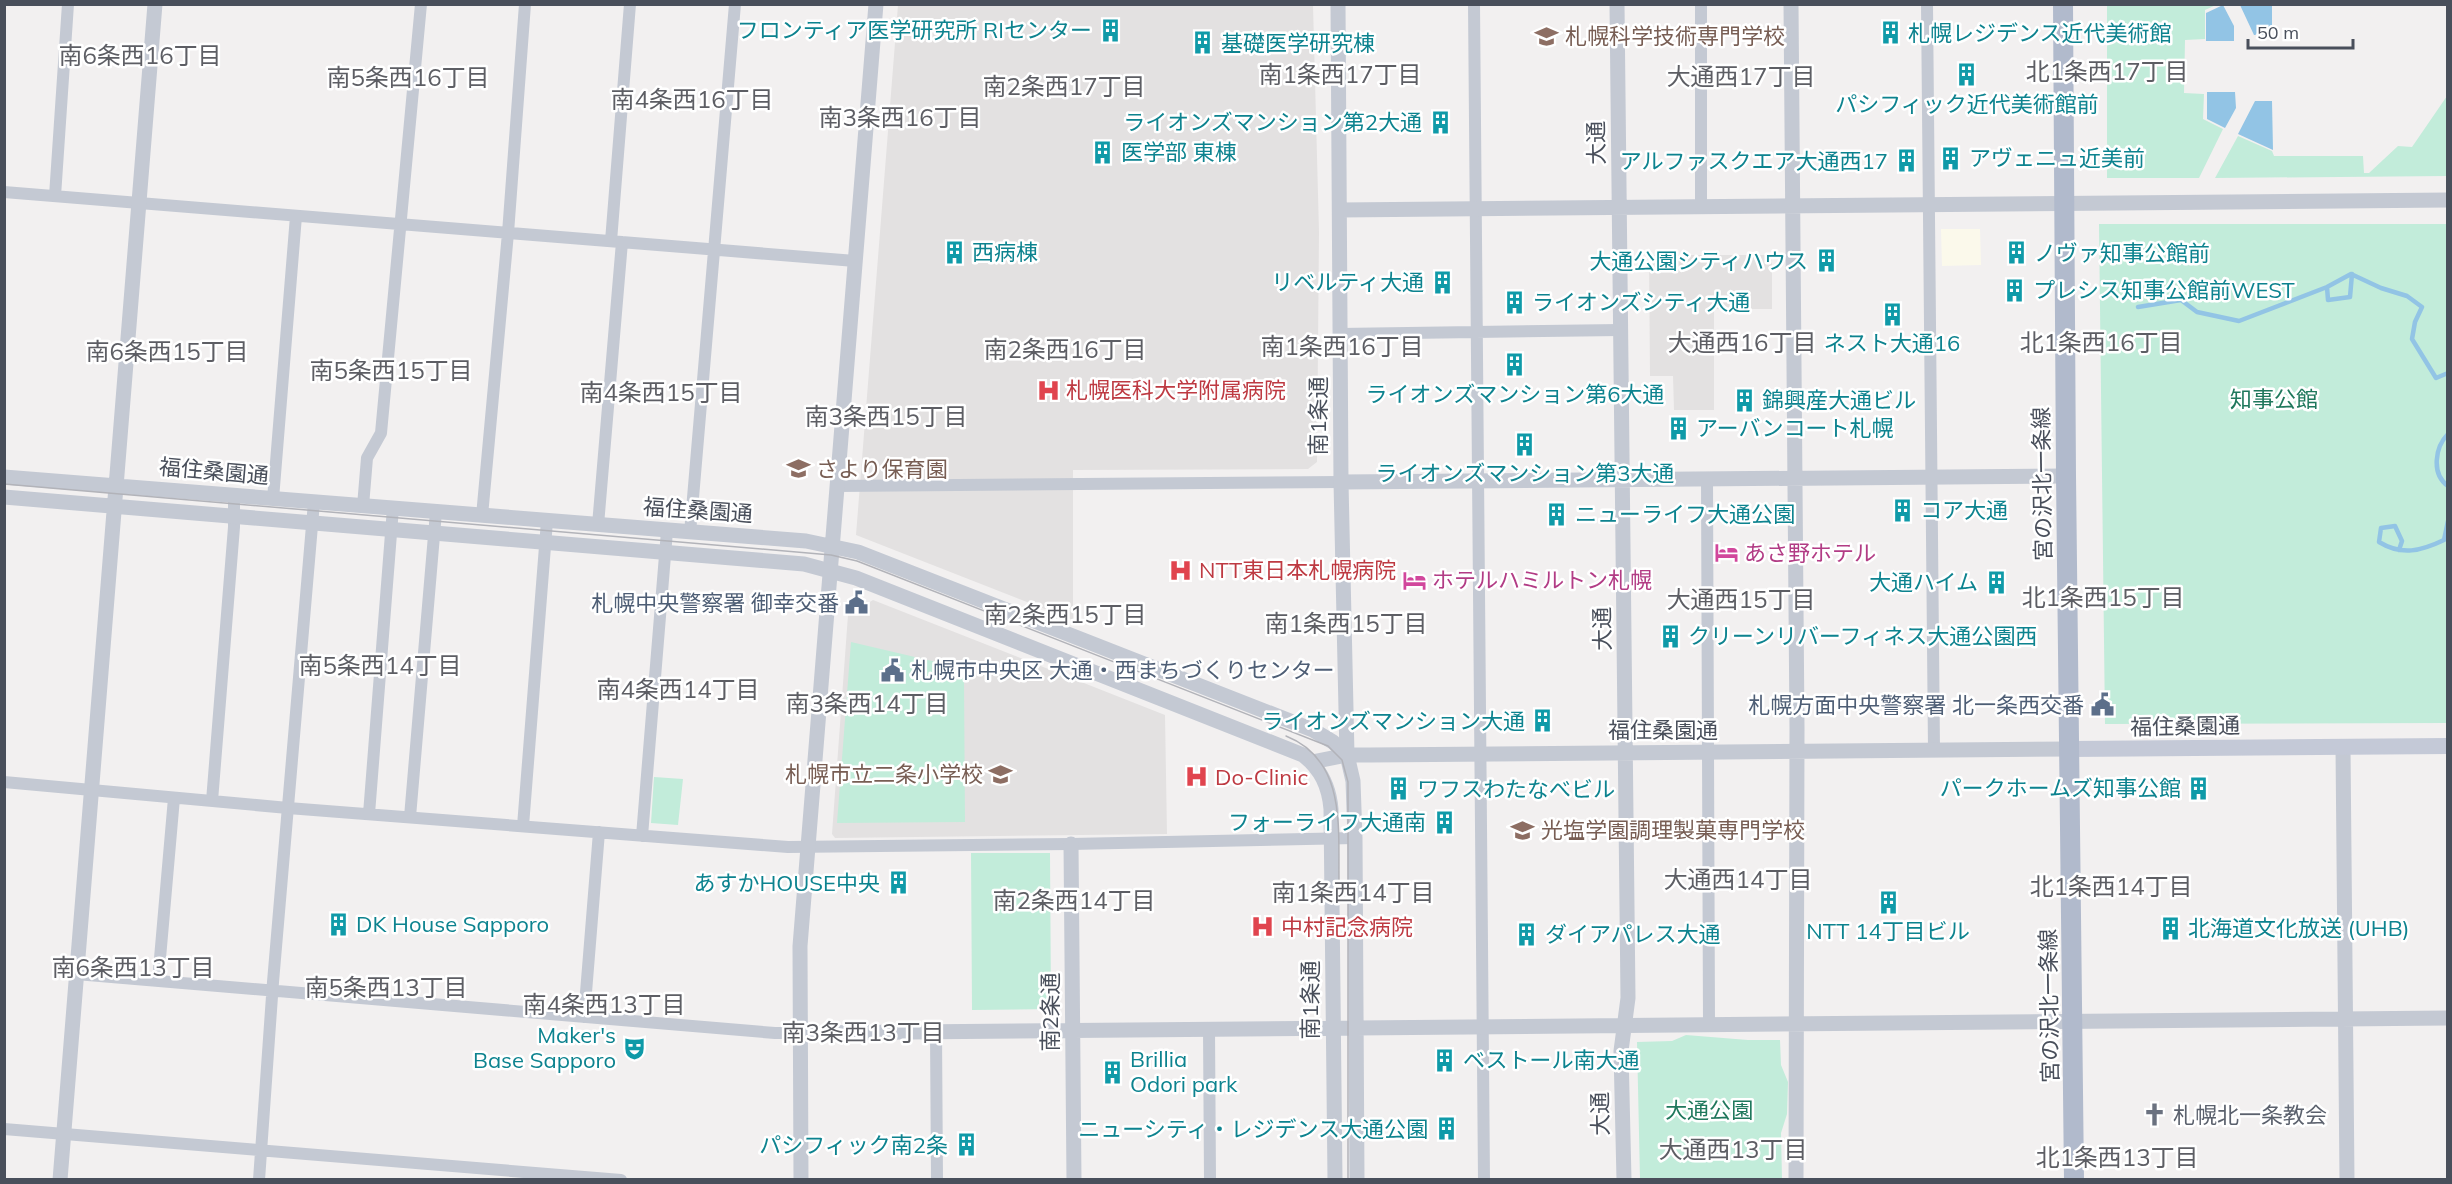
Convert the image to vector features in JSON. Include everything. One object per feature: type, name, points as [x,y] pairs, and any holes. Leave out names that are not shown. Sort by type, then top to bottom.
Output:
[{"type":"main road","name":"宮の沢北一条線","points":[[2063,4],[2063,204],[2074,1179]]},
{"type":"main road","name":"福住桑園通","points":[[2070,749],[2448,746]]},
{"type":"street","points":[[55,196],[68,4]]},
{"type":"street","points":[[60,1179],[155,4]]},
{"type":"street","points":[[363,506],[367,458],[381,433],[421,4]]},
{"type":"street","points":[[482,516],[508,233],[525,4]]},
{"type":"street","points":[[598,525],[630,4]]},
{"type":"street","points":[[690,532],[735,4]]},
{"type":"street","points":[[801,1179],[800,946],[876,4]]},
{"type":"street","name":"南1条通","points":[[1338,4],[1341,482],[1347,755],[1353,781],[1355,838],[1357,1179]]},
{"type":"street","points":[[1474,4],[1484,1179]]},
{"type":"street","name":"大通","points":[[1617,4],[1628,998],[1621,1052],[1624,1179]]},
{"type":"street","points":[[1701,4],[1701,207]]},
{"type":"street","points":[[1791,4],[1797,751],[1796,1179]]},
{"type":"street","points":[[1927,4],[1934,750]]},
{"type":"street","points":[[4,192],[855,261]]},
{"type":"street","points":[[1340,210],[2448,200]]},
{"type":"street","points":[[273,499],[296,216]]},
{"type":"street","points":[[1340,334],[1620,330]]},
{"type":"street","points":[[837,486],[2066,476]]},
{"type":"street","name":"福住桑園通","points":[[4,477],[116,484],[234,496],[806,541],[832,546],[858,552],[1313,730],[1333,742],[1347,755]]},
{"type":"street","points":[[1707,479],[1710,1025]]},
{"type":"street","points":[[212,801],[234,527],[234,496]]},
{"type":"street","name":"福住桑園通","points":[[4,497],[804,564],[856,578],[1293,751],[1312,762],[1326,784]]},
{"type":"street","points":[[259,1179],[272,990],[314,502]]},
{"type":"street","points":[[369,814],[393,508]]},
{"type":"street","points":[[410,817],[436,512]]},
{"type":"street","points":[[523,826],[547,521]]},
{"type":"street","points":[[642,836],[667,531]]},
{"type":"street","points":[[2343,747],[2347,1179]]},
{"type":"street","name":"福住桑園通","points":[[1312,762],[1347,755],[2070,749]]},
{"type":"street","points":[[1326,784],[1328,777],[1347,755]]},
{"type":"street","points":[[4,782],[288,808],[808,847],[1355,838]]},
{"type":"street","name":"南1条通","points":[[1326,784],[1331,809],[1332,838],[1335,1179]]},
{"type":"street","points":[[158,981],[174,798]]},
{"type":"street","points":[[584,1017],[599,832]]},
{"type":"street","name":"南2条通","points":[[1071,844],[1074,1179]]},
{"type":"street","points":[[76,974],[800,1033],[2448,1018]]},
{"type":"street","points":[[1209,1029],[1210,1179]]},
{"type":"street","points":[[936,1032],[937,1179]]},
{"type":"street","points":[[4,1129],[621,1179]]},
{"type":"shaded area","points":[[898,5],[1313,5],[1319,232],[1317,462],[1308,469],[1073,470],[1073,620],[856,535]]},
{"type":"shaded area","points":[[1941,229],[1980,229],[1981,265],[1942,266]]},
{"type":"shaded area","points":[[1649,255],[1772,255],[1772,309],[1714,309],[1714,410],[1674,410],[1673,376],[1650,376]]},
{"type":"shaded area","name":"札幌市立二条小学校","points":[[873,600],[1165,715],[1167,834],[835,838],[832,834],[848,615]]},
{"type":"green space","points":[[2107,5],[2216,5],[2205,10],[2205,39],[2185,40],[2184,93],[2204,94],[2203,119],[2223,129],[2199,178],[2107,178]]},
{"type":"green space","points":[[2447,96],[2447,176],[2215,178],[2238,136],[2272,151],[2274,156],[2363,156],[2364,173],[2369,173],[2398,146],[2412,147]]},
{"type":"green space","name":"知事公館","points":[[2099,224],[2447,224],[2447,723],[2105,724]]},
{"type":"green space","points":[[851,642],[949,665],[964,678],[965,822],[837,823]]},
{"type":"green space","points":[[654,777],[683,779],[678,825],[651,823]]},
{"type":"green space","points":[[971,853],[1050,853],[1051,1009],[972,1010]]},
{"type":"green space","name":"大通公園","points":[[1686,1035],[1780,1040],[1781,1065],[1788,1082],[1787,1114],[1781,1133],[1782,1179],[1640,1179],[1637,1042],[1672,1041]]},
{"type":"water","points":[[2223,5],[2234,26],[2234,41],[2206,41],[2206,13]]},
{"type":"water","points":[[2240,5],[2272,5],[2272,35],[2254,35]]},
{"type":"water","points":[[2207,92],[2235,92],[2236,108],[2225,128],[2207,119]]},
{"type":"water","points":[[2255,101],[2272,101],[2273,150],[2238,134]]},
{"type":"waterway","points":[[2138,307],[2181,300],[2197,312],[2239,321],[2327,287],[2351,274],[2381,288],[2407,296],[2422,307],[2415,322],[2412,339],[2436,378],[2448,373]]},
{"type":"waterway","points":[[2327,287],[2328,300],[2350,297],[2352,274]]},
{"type":"waterway","points":[[2448,434],[2440,446],[2437,460],[2439,475],[2448,486]]},
{"type":"waterway","points":[[2399,550],[2402,541],[2395,526],[2381,528],[2379,542],[2396,549],[2404,550],[2412,550],[2444,540],[2448,521]]},
{"type":"tram line","points":[[4,484],[831,555],[857,561],[1328,746],[1342,760],[1348,782],[1348,1180]]},
{"type":"tram line","points":[[1286,736],[1306,747],[1320,762],[1329,779],[1338,819],[1339,883]]},
{"type":"place","name":"フロンティア医学研究所 RIセンター","points":[[1110,30]]},
{"type":"place","name":"札幌レジデンス近代美術館","points":[[1890,33]]},
{"type":"place","name":"札幌科学技術専門学校","points":[[1547,36]]},
{"type":"place","name":"基礎医学研究棟","points":[[1203,43]]},
{"type":"place","name":"パシフィック近代美術館前","points":[[1967,75]]},
{"type":"place","name":"ライオンズマンション第2大通","points":[[1440,122]]},
{"type":"place","name":"医学部 東棟","points":[[1103,152]]},
{"type":"place","name":"アヴェニュ近美前","points":[[1951,158]]},
{"type":"place","name":"アルファスクエア大通西17","points":[[1906,161]]},
{"type":"place","name":"西病棟","points":[[954,252]]},
{"type":"place","name":"ノヴァ知事公館前","points":[[2016,253]]},
{"type":"place","name":"大通公園シティハウス","points":[[1826,261]]},
{"type":"place","name":"リベルティ大通","points":[[1442,282]]},
{"type":"place","name":"プレシス知事公館前WEST","points":[[2015,290]]},
{"type":"place","name":"ライオンズシティ大通","points":[[1514,302]]},
{"type":"place","name":"ネスト大通16","points":[[1892,314]]},
{"type":"place","name":"ライオンズマンション第6大通","points":[[1515,365]]},
{"type":"place","name":"札幌医科大学附属病院","points":[[1048,390]]},
{"type":"place","name":"錦興産大通ビル","points":[[1744,400]]},
{"type":"place","name":"アーバンコート札幌","points":[[1678,428]]},
{"type":"place","name":"ライオンズマンション第3大通","points":[[1525,444]]},
{"type":"place","name":"さより保育園","points":[[798,469]]},
{"type":"place","name":"コア大通","points":[[1902,510]]},
{"type":"place","name":"ニューライフ大通公園","points":[[1557,514]]},
{"type":"place","name":"あさ野ホテル","points":[[1726,553]]},
{"type":"place","name":"NTT東日本札幌病院","points":[[1181,570]]},
{"type":"place","name":"ホテルハミルトン札幌","points":[[1414,580]]},
{"type":"place","name":"大通ハイム","points":[[1996,582]]},
{"type":"place","name":"札幌中央警察署 御幸交番","points":[[857,603]]},
{"type":"place","name":"クリーンリバーフィネス大通公園西","points":[[1670,636]]},
{"type":"place","name":"札幌市中央区 大通・西まちづくりセンター","points":[[893,670]]},
{"type":"place","name":"札幌方面中央警察署 北一条西交番","points":[[2102,705]]},
{"type":"place","name":"ライオンズマンション大通","points":[[1543,721]]},
{"type":"place","name":"札幌市立二条小学校","points":[[1001,774]]},
{"type":"place","name":"Do-Clinic","points":[[1197,777]]},
{"type":"place","name":"パークホームズ知事公館","points":[[2199,788]]},
{"type":"place","name":"ワフスわたなべビル","points":[[1399,789]]},
{"type":"place","name":"フォーライフ大通南","points":[[1444,822]]},
{"type":"place","name":"光塩学園調理製菓専門学校","points":[[1523,830]]},
{"type":"place","name":"あすかHOUSE中央","points":[[898,883]]},
{"type":"place","name":"NTT 14丁目ビル","points":[[1888,902]]},
{"type":"place","name":"DK House Sapporo","points":[[338,924]]},
{"type":"place","name":"中村記念病院","points":[[1263,927]]},
{"type":"place","name":"北海道文化放送 (UHB)","points":[[2170,928]]},
{"type":"place","name":"ダイアパレス大通","points":[[1527,934]]},
{"type":"place","name":"Maker's Base Sapporo","points":[[634,1048]]},
{"type":"place","name":"ベストール南大通","points":[[1445,1060]]},
{"type":"place","name":"Brillia Odori park","points":[[1112,1072]]},
{"type":"place","name":"札幌北一条教会","points":[[2155,1115]]},
{"type":"place","name":"ニューシティ・レジデンス大通公園","points":[[1446,1129]]},
{"type":"place","name":"パシフィック南2条","points":[[966,1145]]},
{"type":"district","name":"南6条西16丁目","points":[[140,55]]},
{"type":"district","name":"北1条西17丁目","points":[[2107,71]]},
{"type":"district","name":"南1条西17丁目","points":[[1340,74]]},
{"type":"district","name":"大通西17丁目","points":[[1741,76]]},
{"type":"district","name":"南5条西16丁目","points":[[408,77]]},
{"type":"district","name":"南2条西17丁目","points":[[1064,86]]},
{"type":"district","name":"南4条西16丁目","points":[[692,99]]},
{"type":"district","name":"南3条西16丁目","points":[[900,117]]},
{"type":"district","name":"大通西16丁目","points":[[1742,342]]},
{"type":"district","name":"北1条西16丁目","points":[[2101,342]]},
{"type":"district","name":"南1条西16丁目","points":[[1342,346]]},
{"type":"district","name":"南2条西16丁目","points":[[1065,349]]},
{"type":"district","name":"南6条西15丁目","points":[[167,351]]},
{"type":"district","name":"南5条西15丁目","points":[[391,370]]},
{"type":"district","name":"南4条西15丁目","points":[[661,392]]},
{"type":"district","name":"南3条西15丁目","points":[[886,416]]},
{"type":"district","name":"北1条西15丁目","points":[[2103,597]]},
{"type":"district","name":"大通西15丁目","points":[[1741,599]]},
{"type":"district","name":"南2条西15丁目","points":[[1065,614]]},
{"type":"district","name":"南1条西15丁目","points":[[1346,623]]},
{"type":"district","name":"南5条西14丁目","points":[[380,665]]},
{"type":"district","name":"南4条西14丁目","points":[[678,689]]},
{"type":"district","name":"南3条西14丁目","points":[[867,703]]},
{"type":"district","name":"大通西14丁目","points":[[1738,879]]},
{"type":"district","name":"北1条西14丁目","points":[[2111,886]]},
{"type":"district","name":"南1条西14丁目","points":[[1353,892]]},
{"type":"district","name":"南2条西14丁目","points":[[1074,900]]},
{"type":"district","name":"南6条西13丁目","points":[[133,967]]},
{"type":"district","name":"南5条西13丁目","points":[[386,987]]},
{"type":"district","name":"南4条西13丁目","points":[[604,1004]]},
{"type":"district","name":"南3条西13丁目","points":[[863,1032]]},
{"type":"district","name":"大通西13丁目","points":[[1733,1149]]},
{"type":"district","name":"北1条西13丁目","points":[[2117,1157]]}]
